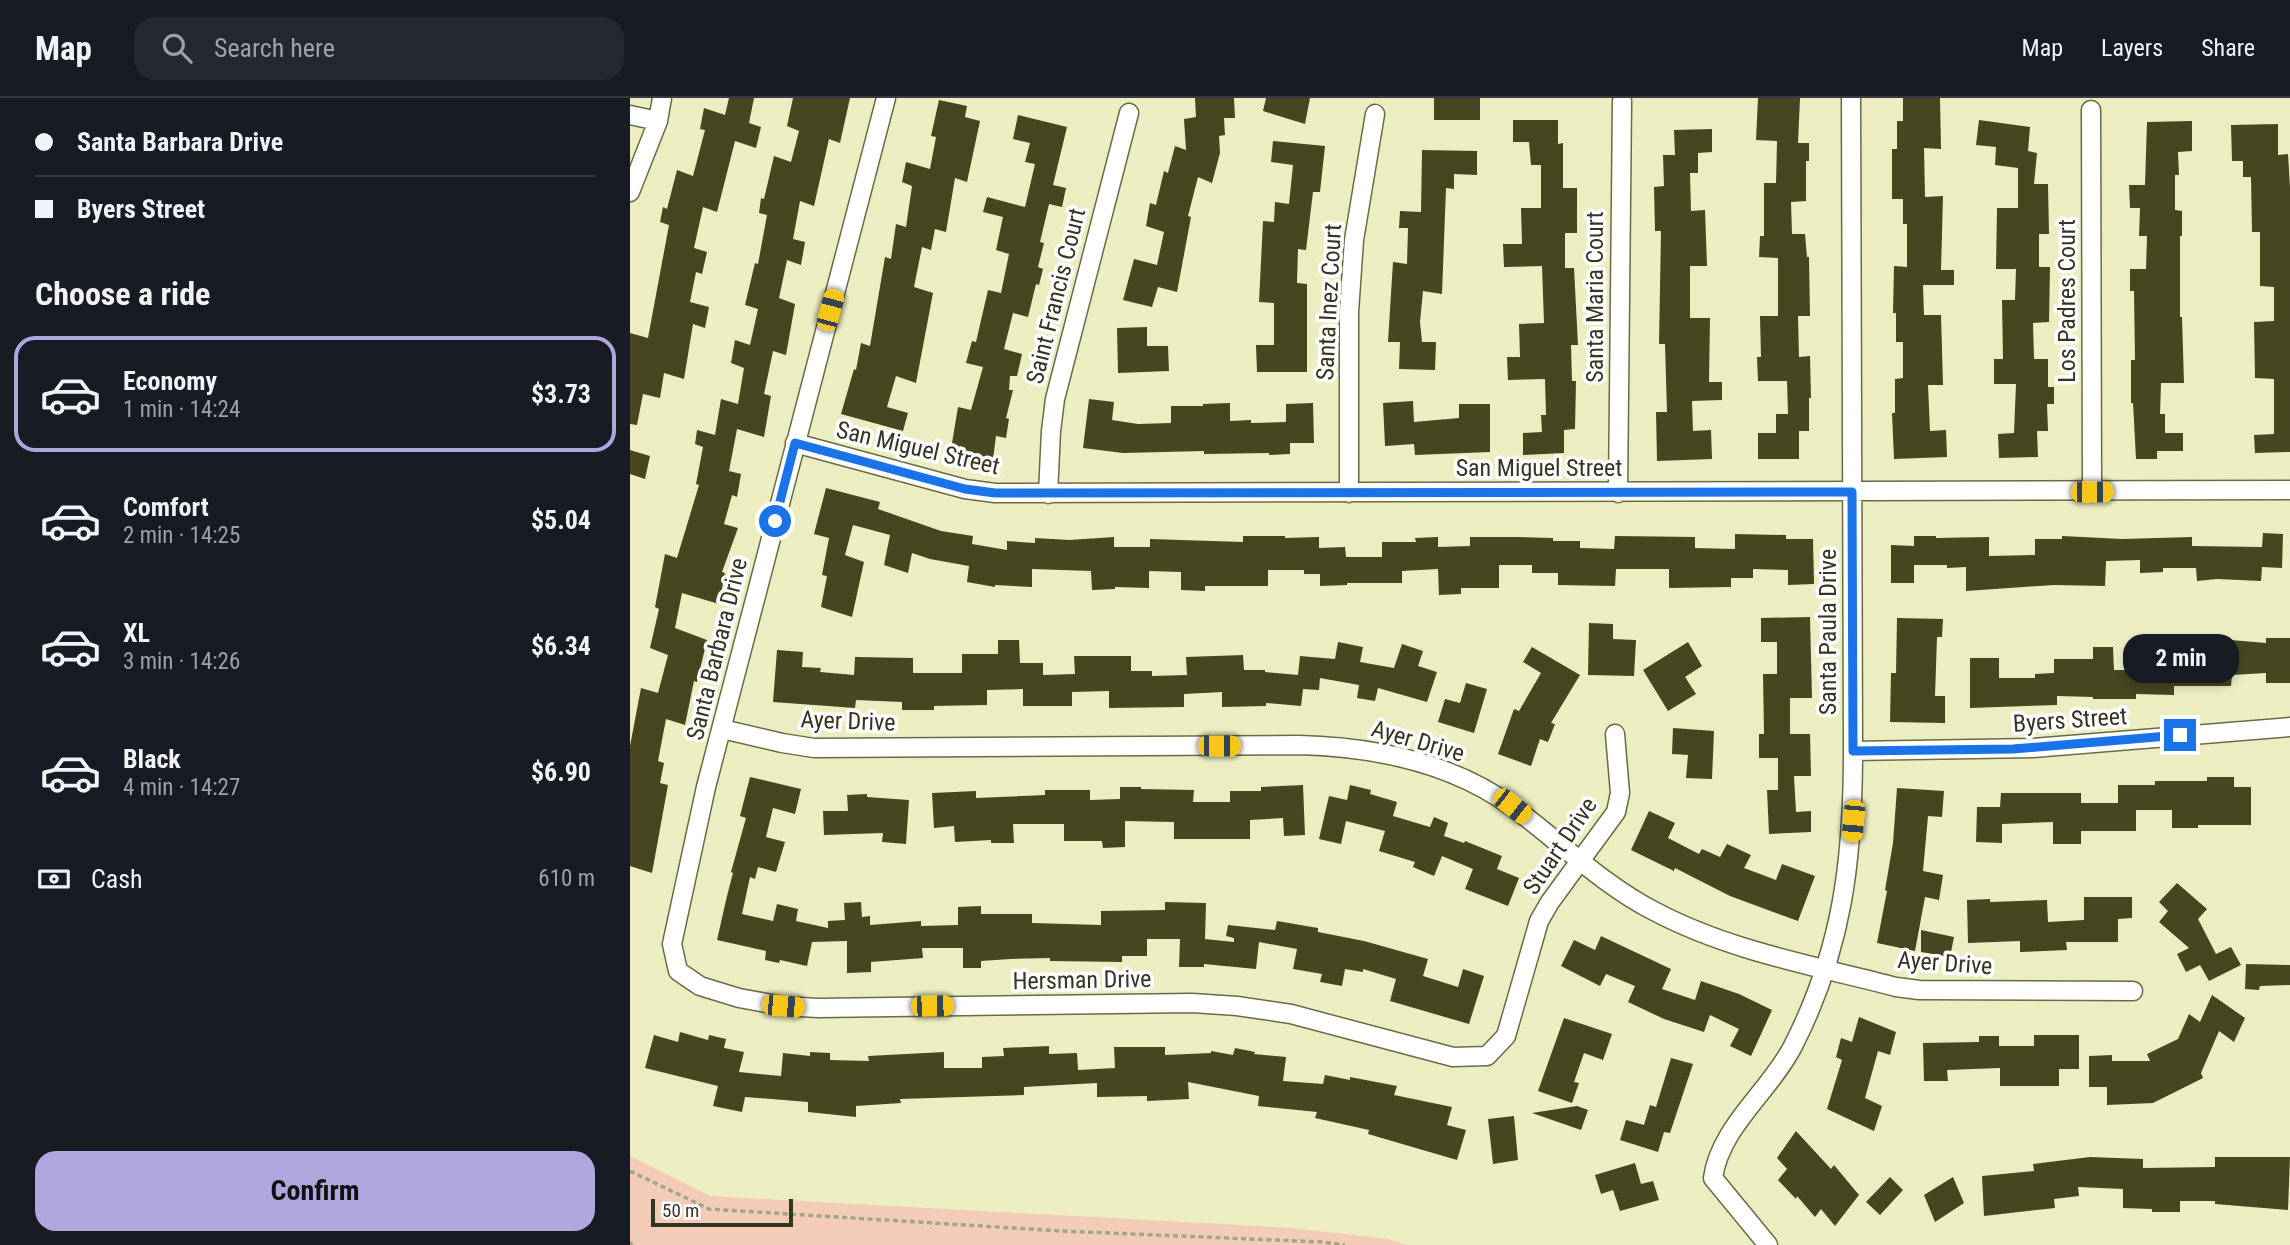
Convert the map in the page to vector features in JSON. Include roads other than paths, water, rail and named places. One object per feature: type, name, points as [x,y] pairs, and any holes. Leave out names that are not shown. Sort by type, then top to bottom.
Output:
[{"type":"street","points":[[630,192],[659,121],[662,98]]},
{"type":"street","name":"Santa Barbara Drive","points":[[678,971],[672,944],[674,929],[722,729],[886,98]]},
{"type":"street","name":"Santa Paula Drive","points":[[1768,1245],[1713,1178],[1715,1161],[1730,1135],[1792,1049],[1827,969],[1850,858],[1853,821],[1851,98]]},
{"type":"street","name":"Santa Maria Court","points":[[1618,493],[1622,101]]},
{"type":"street","name":"Los Padres Court","points":[[2091,110],[2092,492]]},
{"type":"street","name":"Saint Francis Court","points":[[1048,494],[1055,399],[1129,113]]},
{"type":"street","name":"Santa Inez Court","points":[[1349,493],[1349,312],[1353,252],[1375,114]]},
{"type":"street","points":[[630,115],[659,121]]},
{"type":"street","name":"San Miguel Street","points":[[795,443],[965,489],[995,493],[2290,490]]},
{"type":"street","name":"Byers Street","points":[[1853,751],[2007,749],[2290,727]]},
{"type":"street","name":"Ayer Drive","points":[[722,729],[782,743],[828,748],[1338,746],[1374,751],[1441,769],[1480,787],[1512,806],[1652,910],[1692,930],[1827,969],[1919,990],[2133,991]]},
{"type":"street","name":"Stuart Drive","points":[[1488,1056],[1506,1036],[1539,921],[1616,812],[1620,793],[1615,734]]},
{"type":"street","name":"Hersman Drive","points":[[678,971],[700,986],[739,998],[783,1006],[818,1009],[1141,1003],[1237,1006],[1315,1020],[1453,1057],[1488,1056]]}]
